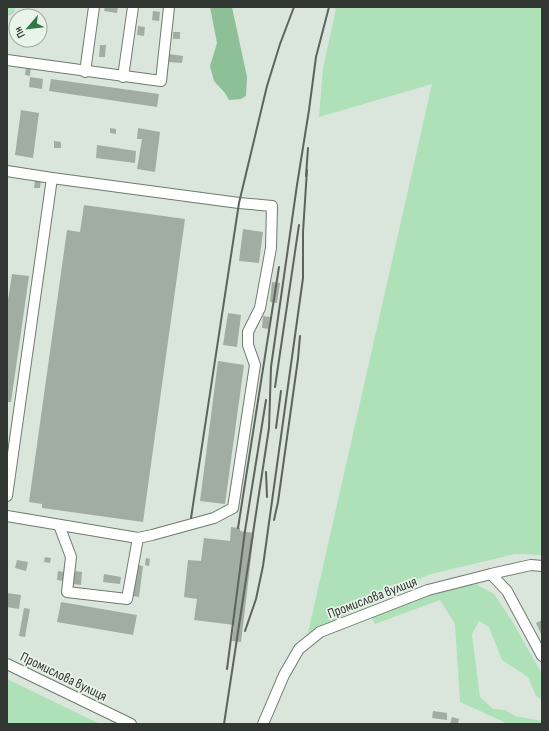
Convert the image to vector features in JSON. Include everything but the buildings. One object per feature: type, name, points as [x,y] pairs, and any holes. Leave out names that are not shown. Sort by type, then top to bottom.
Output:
[{"type":"street","points":[[85,72],[94,7]]},
{"type":"street","points":[[123,77],[133,7]]},
{"type":"street","points":[[7,60],[161,82],[169,7]]},
{"type":"street","points":[[7,171],[240,203],[272,206],[270,248],[260,308],[248,332],[248,345],[255,365],[233,508],[214,518],[138,538],[7,516]]},
{"type":"street","points":[[7,496],[52,178]]},
{"type":"street","points":[[59,525],[71,557],[67,592],[127,599],[138,538]]},
{"type":"street","name":"Промислова вулиця","points":[[263,724],[284,675],[298,649],[320,632],[428,590],[531,565],[542,566]]},
{"type":"street","points":[[491,574],[507,591],[542,656]]},
{"type":"street","name":"Промислова вулиця","points":[[7,664],[131,724]]},
{"type":"shaded area","points":[[210,7],[232,7],[247,77],[246,96],[241,99],[229,100],[214,81],[210,66],[217,43]]},
{"type":"shaded area","points":[[331,7],[542,7],[542,555],[515,554],[431,574],[308,633],[432,84],[319,117],[323,68],[336,9]]},
{"type":"shaded area","points":[[474,583],[494,594],[512,621],[542,674],[542,700],[536,696],[528,677],[502,660],[489,627],[479,621],[472,634],[480,697],[493,709],[505,710],[515,716],[542,721],[542,724],[505,724],[504,722],[460,702],[455,624],[440,600],[375,624],[371,616],[434,593]]},
{"type":"shaded area","points":[[7,679],[100,724],[7,724]]},
{"type":"railway","points":[[191,518],[239,203],[267,86],[280,44],[294,7]]},
{"type":"railway","points":[[224,724],[269,428],[271,367],[297,185],[316,57],[329,7]]},
{"type":"railway","points":[[306,176],[308,148]]},
{"type":"railway","points":[[245,631],[256,599],[263,566],[303,278],[303,232],[307,170]]},
{"type":"railway","points":[[275,387],[299,225]]},
{"type":"railway","points":[[238,528],[279,267]]},
{"type":"railway","points":[[274,520],[278,502],[300,336]]},
{"type":"railway","points":[[276,428],[281,391]]},
{"type":"railway","points":[[227,669],[245,531],[266,400]]},
{"type":"railway","points":[[266,472],[267,497]]}]
